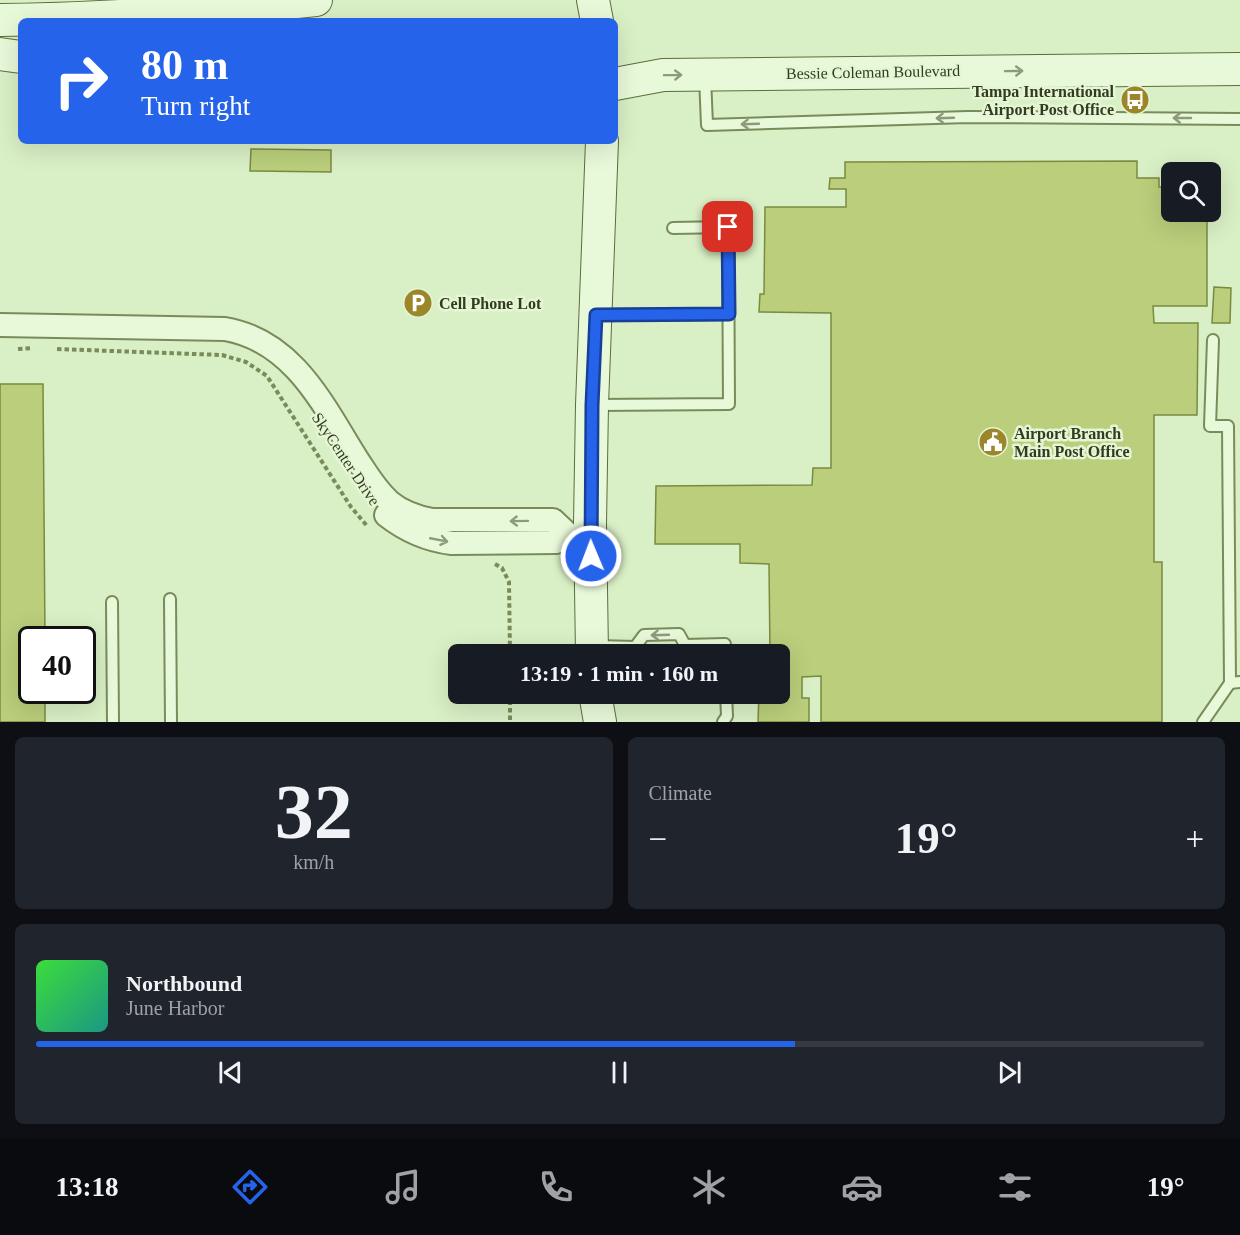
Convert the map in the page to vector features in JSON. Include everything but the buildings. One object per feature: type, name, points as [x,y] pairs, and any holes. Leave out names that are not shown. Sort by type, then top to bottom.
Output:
[{"type":"street","points":[[102,18],[206,12],[316,0]]},
{"type":"street","points":[[593,0],[596,18]]},
{"type":"street","points":[[609,0],[611,18]]},
{"type":"street","points":[[0,20],[18,20]]},
{"type":"street","points":[[0,54],[18,57]]},
{"type":"street","name":"Bessie Coleman Boulevard","points":[[618,83],[663,75],[705,74],[1240,69]]},
{"type":"street","points":[[591,644],[581,537],[592,405],[602,144]]},
{"type":"street","name":"SkyCenter Drive","points":[[0,325],[225,329],[247,334],[259,339],[285,358],[300,389],[374,504],[398,524],[427,538],[452,543],[556,542],[581,537]]},
{"type":"street","points":[[588,722],[591,704]]},
{"type":"street","points":[[596,704],[600,722]]},
{"type":"lane","points":[[705,74],[707,125],[968,117],[1240,119]]},
{"type":"lane","points":[[592,405],[729,404],[728,227],[673,228]]},
{"type":"lane","points":[[596,315],[729,314]]},
{"type":"lane","points":[[1203,722],[1235,682],[1228,426],[1210,426],[1213,340]]},
{"type":"lane","points":[[170,599],[171,722]]},
{"type":"lane","points":[[112,602],[113,722]]},
{"type":"lane","points":[[640,644],[644,635],[679,634],[682,644]]},
{"type":"lane","points":[[723,722],[727,716],[726,704]]},
{"type":"path","points":[[18,349],[36,348]]},
{"type":"path","points":[[55,349],[222,355],[235,358],[258,369],[274,387],[351,507],[373,532]]},
{"type":"path","points":[[491,563],[502,568],[509,582],[510,644]]},
{"type":"path","points":[[510,704],[510,722]]},
{"type":"place","name":"Tampa International Airport Post Office","points":[[1135,100]]},
{"type":"place","name":"Cell Phone Lot","points":[[418,303]]},
{"type":"place","name":"Airport Branch Main Post Office","points":[[993,442]]},
{"type":"route","points":[[591,556],[592,405],[596,315],[729,314],[728,227]]}]
